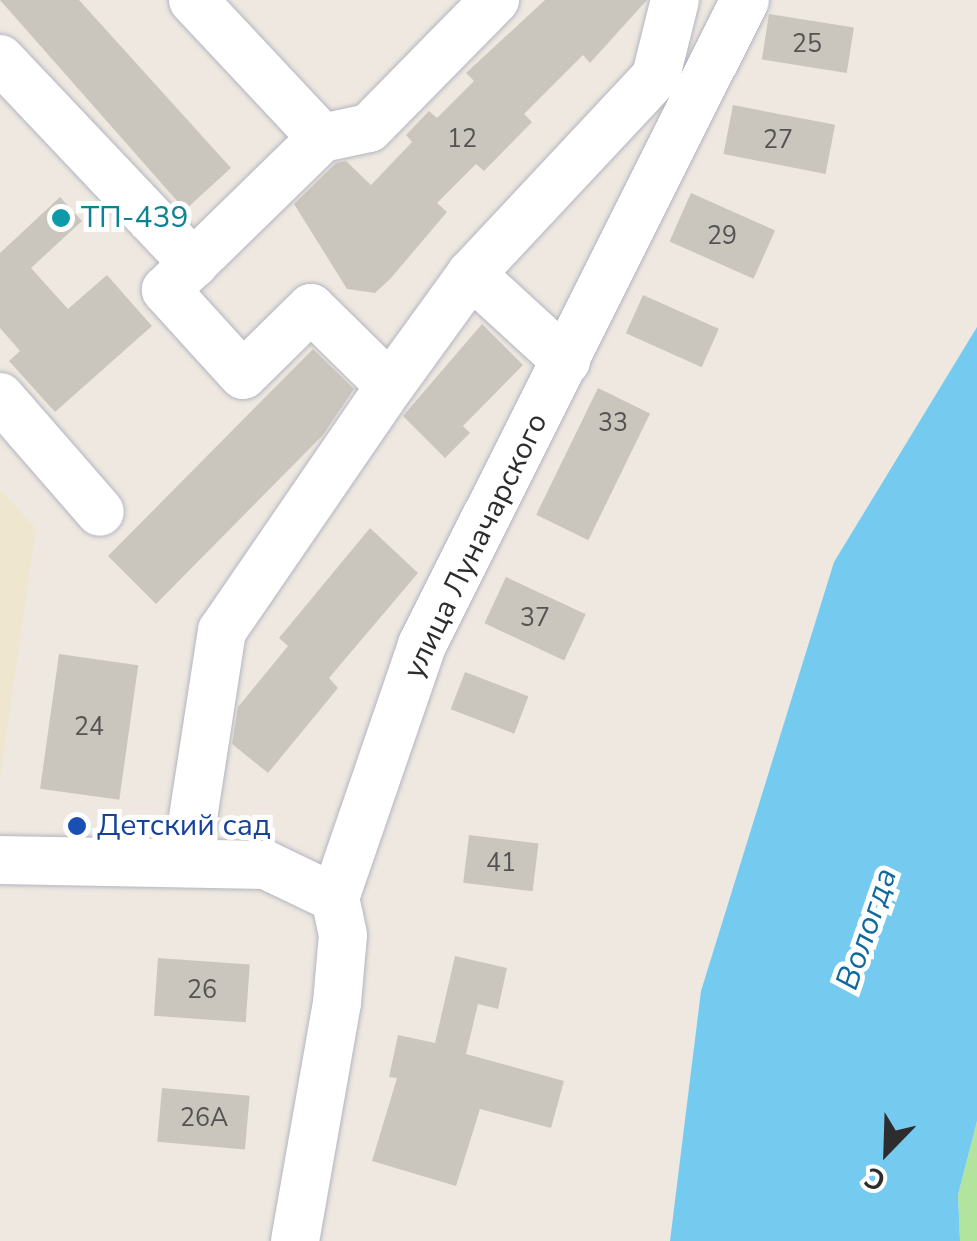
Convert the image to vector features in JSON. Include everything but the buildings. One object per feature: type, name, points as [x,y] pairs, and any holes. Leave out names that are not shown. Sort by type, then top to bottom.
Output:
[{"type":"street","points":[[193,0],[322,138]]},
{"type":"street","points":[[390,386],[311,308],[243,374],[166,290],[322,138],[369,128],[495,0]]},
{"type":"street","points":[[186,863],[222,631],[471,274],[656,76],[676,0]]},
{"type":"street","name":"улица Луначарского","points":[[295,1241],[337,1003],[343,934],[334,898],[422,645],[745,0]]},
{"type":"street","points":[[0,59],[194,264]]},
{"type":"street","points":[[471,274],[566,361]]},
{"type":"street","points":[[0,397],[100,512]]},
{"type":"street","points":[[0,860],[266,865],[334,898]]},
{"type":"shaded area","points":[[0,489],[36,529],[0,778]]},
{"type":"green space","points":[[977,1121],[977,1241],[960,1241],[958,1195]]},
{"type":"water","name":"Вологда","points":[[977,327],[977,1121],[958,1195],[960,1241],[670,1241],[701,991],[834,562]]},
{"type":"place","name":"ТП-439","points":[[61,218]]},
{"type":"place","name":"Детский сад","points":[[77,826]]}]
